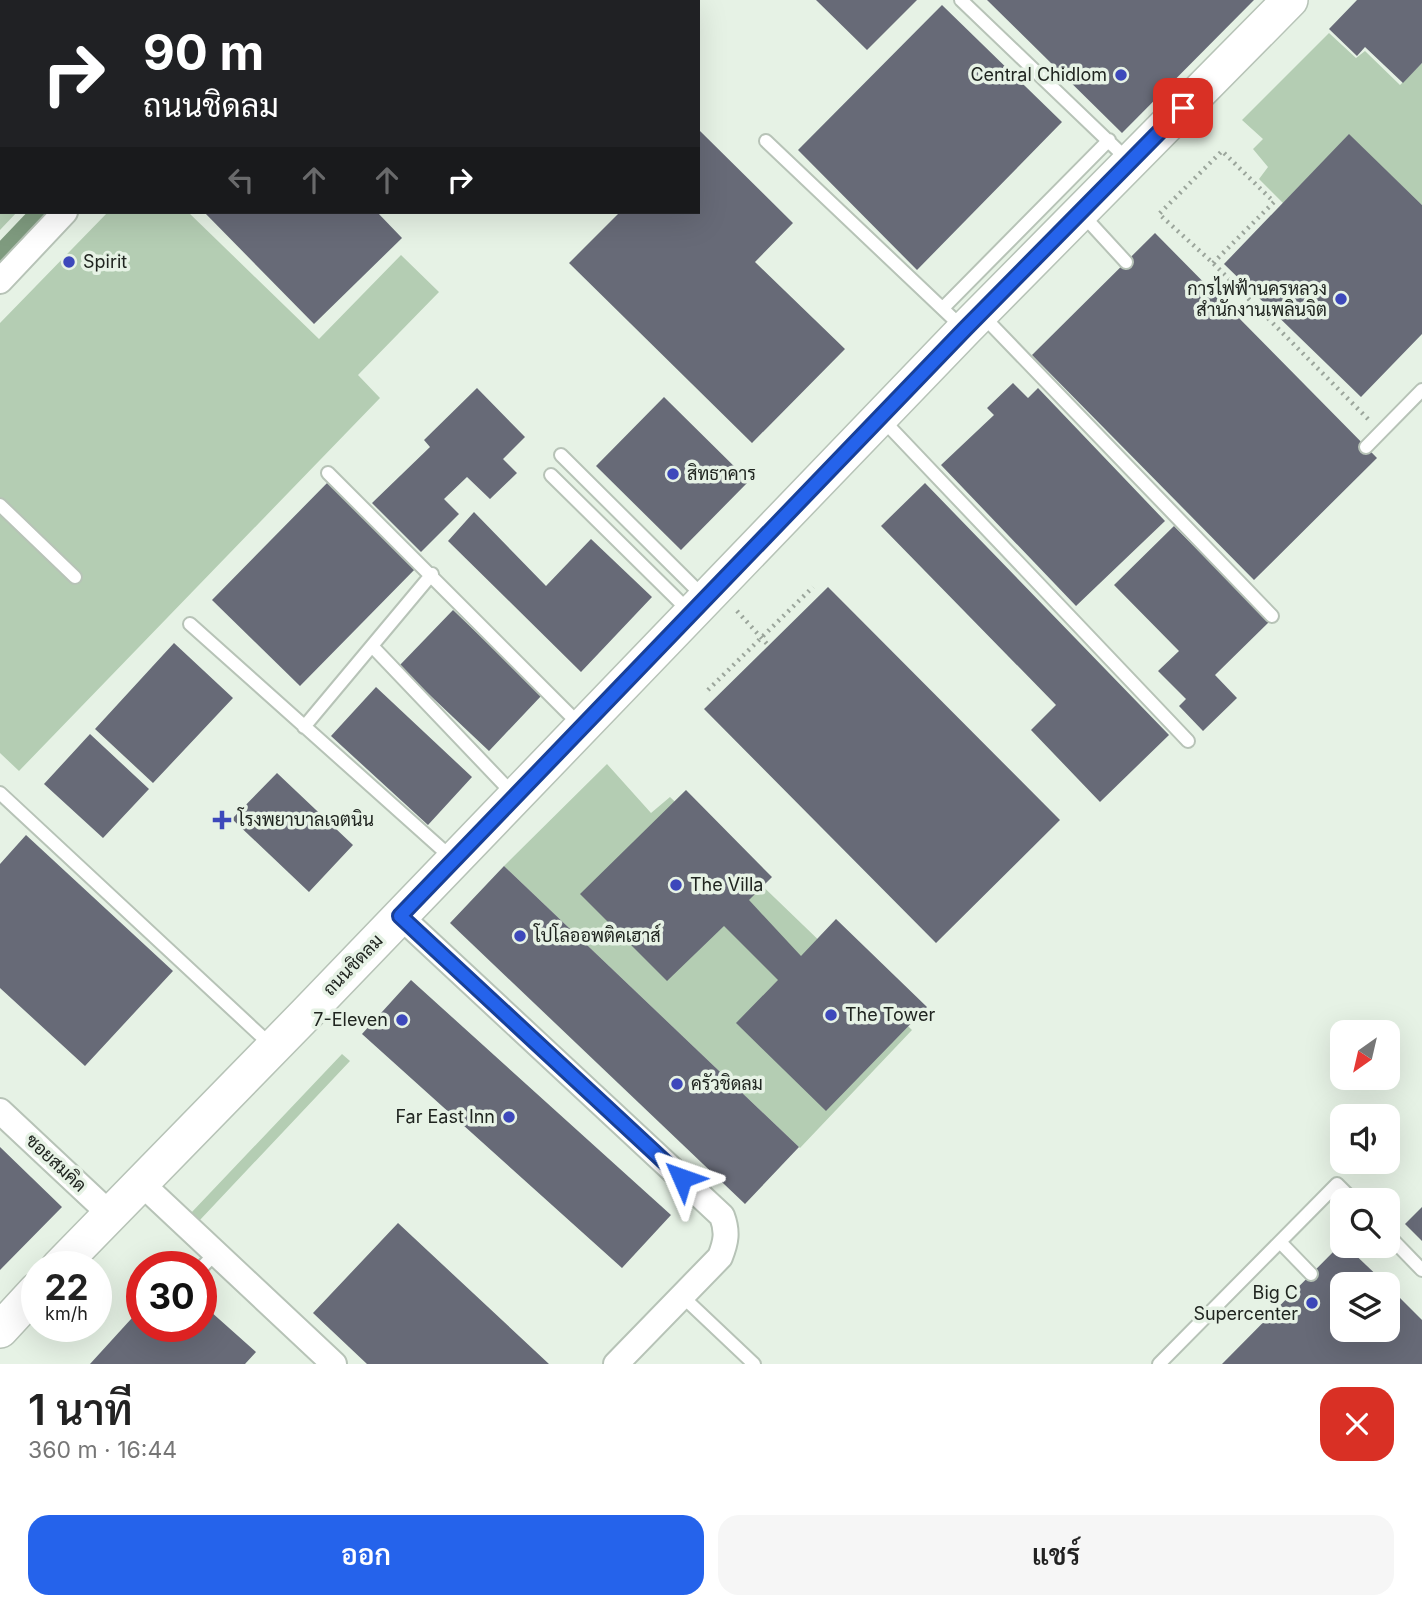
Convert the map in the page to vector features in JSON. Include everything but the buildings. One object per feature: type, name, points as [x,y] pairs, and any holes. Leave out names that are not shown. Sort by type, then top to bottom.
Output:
[{"type":"street","name":"ถนนชิดลม","points":[[75,1251],[582,727],[711,608],[881,418],[963,317],[1081,213],[1120,151],[1290,0]]},
{"type":"street","points":[[0,281],[63,214]]},
{"type":"street","points":[[400,916],[722,1216],[726,1227],[726,1243],[720,1257],[616,1364]]},
{"type":"street","name":"ซอยสมคิด","points":[[0,1111],[111,1215]]},
{"type":"street","points":[[141,1183],[199,1251]]},
{"type":"street","points":[[217,1268],[334,1364]]},
{"type":"street","points":[[0,1330],[21,1307]]},
{"type":"lane","points":[[961,0],[1120,151],[963,317]]},
{"type":"lane","points":[[766,141],[963,317],[1272,616]]},
{"type":"lane","points":[[1081,213],[1126,262]]},
{"type":"lane","points":[[1366,447],[1422,390]]},
{"type":"lane","points":[[881,418],[1188,741]]},
{"type":"lane","points":[[561,455],[711,608]]},
{"type":"lane","points":[[328,472],[582,727]]},
{"type":"lane","points":[[551,475],[711,608]]},
{"type":"lane","points":[[0,505],[75,577]]},
{"type":"lane","points":[[304,726],[432,574]]},
{"type":"lane","points":[[190,624],[454,860]]},
{"type":"lane","points":[[372,646],[515,796]]},
{"type":"lane","points":[[0,793],[273,1048]]},
{"type":"lane","points":[[1159,1364],[1330,1192]]},
{"type":"lane","points":[[1280,1242],[1311,1274]]},
{"type":"lane","points":[[1400,1248],[1422,1270]]},
{"type":"lane","points":[[682,1296],[754,1364]]},
{"type":"path","points":[[1213,263],[1274,202],[1222,151],[1159,214],[1213,263],[1381,432]]},
{"type":"path","points":[[708,690],[813,587]]},
{"type":"path","points":[[711,608],[762,638],[768,645]]},
{"type":"green space","points":[[1329,33],[1356,58],[1365,51],[1400,85],[1422,63],[1422,205],[1349,135],[1283,203],[1259,179],[1268,167],[1253,149],[1263,139],[1242,120]]},
{"type":"green space","points":[[0,214],[15,214],[0,230]]},
{"type":"green space","points":[[106,214],[190,214],[319,339],[401,255],[439,292],[358,375],[380,398],[19,771],[0,753],[0,323]]},
{"type":"green space","points":[[607,764],[651,813],[670,797],[912,1030],[800,1148],[504,866]]},
{"type":"green space","points":[[342,1054],[350,1061],[199,1221],[191,1213]]},
{"type":"waterway","points":[[10,252],[46,214]]},
{"type":"place","name":"Central Chidlom","points":[[1121,75]]},
{"type":"place","name":"Spirit","points":[[69,262]]},
{"type":"place","name":"การไฟฟ้านครหลวง สำนักงานเพลินจิต","points":[[1341,299]]},
{"type":"place","name":"สิทธาคาร","points":[[673,474]]},
{"type":"place","name":"โรงพยาบาลเจตนิน","points":[[222,820]]},
{"type":"place","name":"The Villa","points":[[676,885]]},
{"type":"place","name":"โปโลออพติคเฮาส์","points":[[520,936]]},
{"type":"place","name":"The Tower","points":[[831,1015]]},
{"type":"place","name":"7-Eleven","points":[[402,1020]]},
{"type":"place","name":"ครัวชิดลม","points":[[677,1084]]},
{"type":"place","name":"Far East Inn","points":[[509,1117]]},
{"type":"place","name":"Big C Supercenter","points":[[1312,1303]]},
{"type":"route","points":[[682,1178],[400,916],[965,329],[1183,108]]}]
